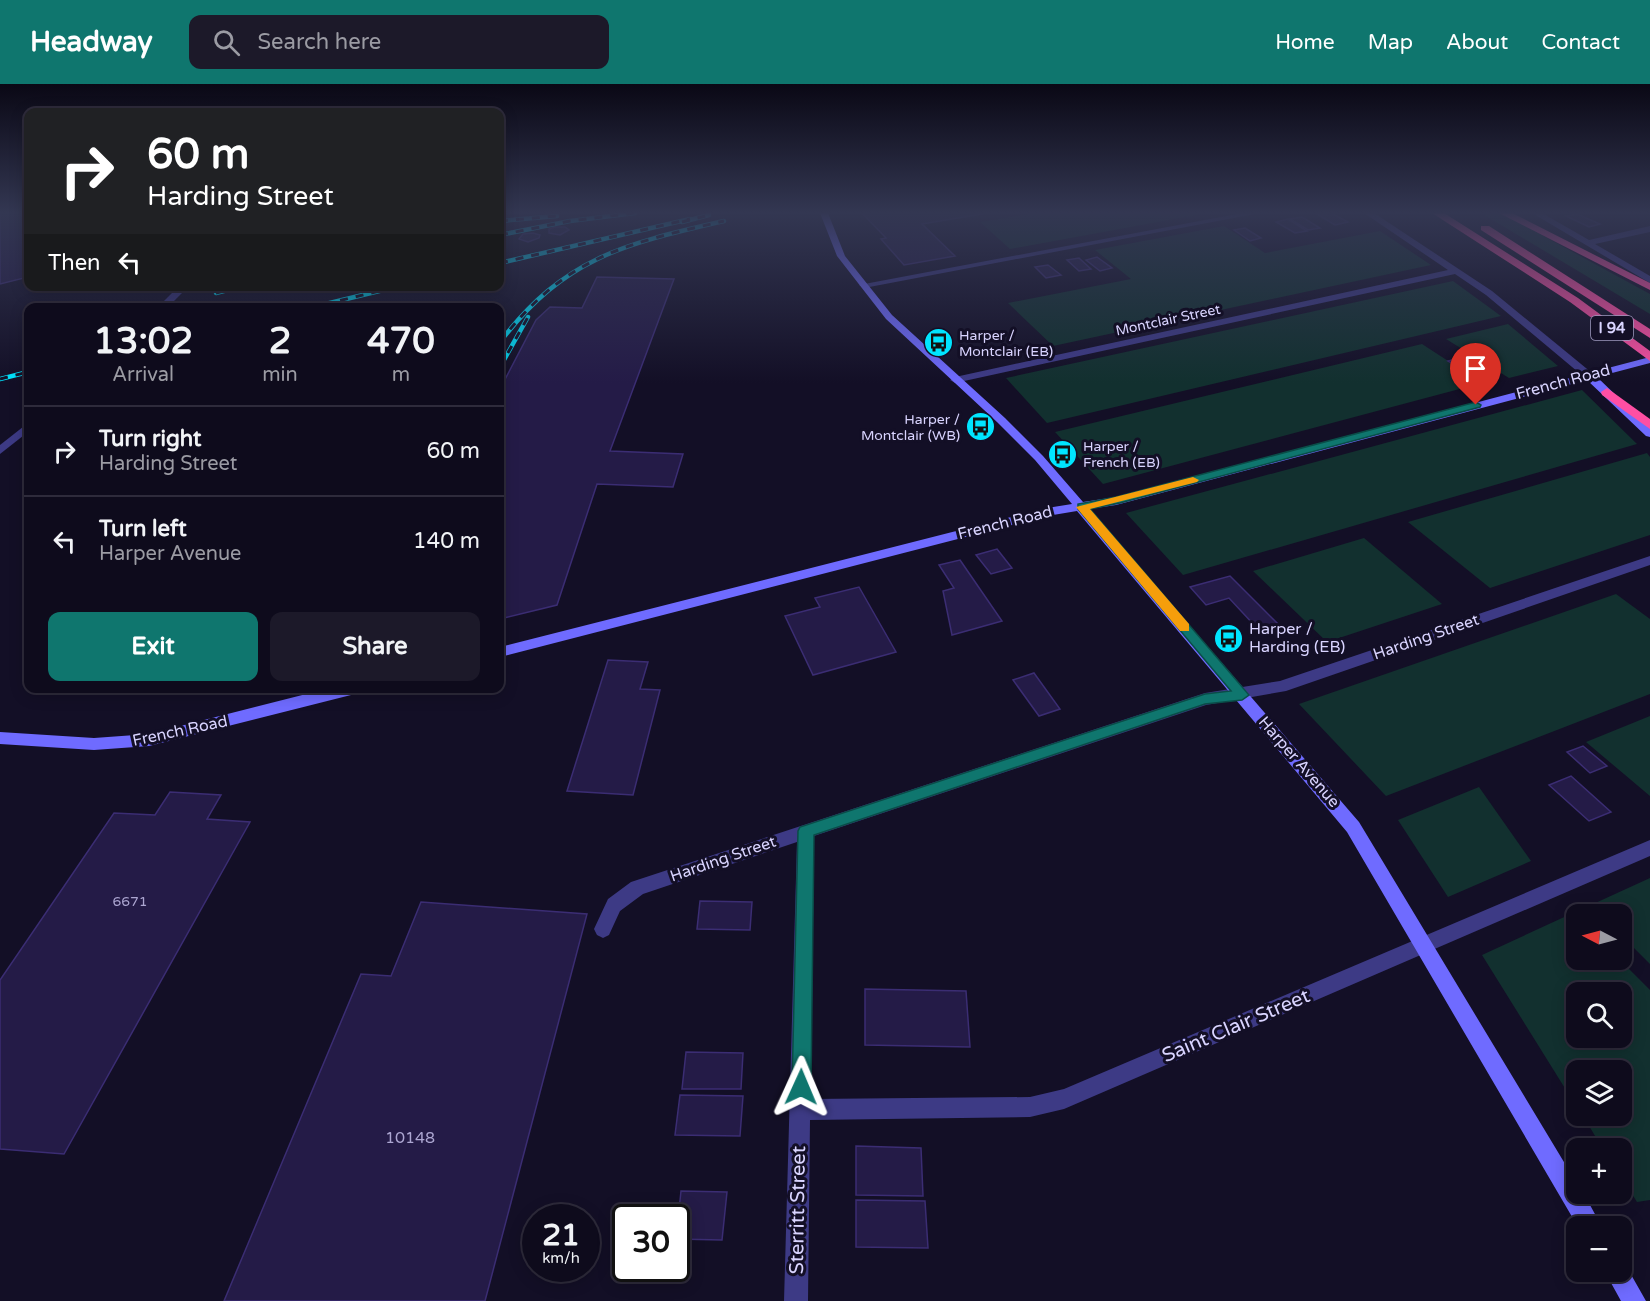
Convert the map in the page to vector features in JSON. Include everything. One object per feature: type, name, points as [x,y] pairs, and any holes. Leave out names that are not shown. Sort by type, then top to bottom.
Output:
[{"type":"highway","name":"I 94","points":[[1526,270],[1574,300],[1650,358]]},
{"type":"highway","name":"I 94","points":[[1555,270],[1650,334]]},
{"type":"highway","points":[[1616,270],[1650,287]]},
{"type":"highway","points":[[1607,392],[1650,425]]},
{"type":"street","name":"Harper Avenue","points":[[852,270],[908,337],[1021,438],[1353,827],[1585,1216]]},
{"type":"street","points":[[864,285],[947,270]]},
{"type":"street","points":[[1633,270],[1650,280]]},
{"type":"street","points":[[1457,271],[1519,316],[1607,392],[1650,434]]},
{"type":"street","name":"Montclair Street","points":[[955,380],[1457,271]]},
{"type":"street","points":[[166,303],[180,291]]},
{"type":"street","name":"French Road","points":[[504,651],[1047,512],[1116,501],[1650,358]]},
{"type":"street","points":[[0,451],[24,430]]},
{"type":"street","name":"Harding Street","points":[[603,929],[614,905],[637,888],[1205,699],[1242,695],[1281,687],[1650,560]]},
{"type":"street","name":"French Road","points":[[0,738],[94,744],[148,740],[335,693]]},
{"type":"street","name":"Sterritt Street","points":[[796,1301],[806,831]]},
{"type":"street","name":"Saint Clair Street","points":[[801,1110],[987,1106],[1012,1108],[1064,1099],[1650,848]]},
{"type":"street","points":[[1623,1282],[1634,1301]]},
{"type":"green space","points":[[1120,270],[1409,270],[1053,346],[1008,303],[1131,279]]},
{"type":"green space","points":[[1576,270],[1605,270],[1650,294],[1650,314]]},
{"type":"green space","points":[[1453,281],[1501,316],[1047,423],[1006,378]]},
{"type":"green space","points":[[1508,324],[1558,366],[1509,378],[1446,339]]},
{"type":"green space","points":[[1422,344],[1482,383],[1103,484],[1055,432]]},
{"type":"green space","points":[[1582,390],[1637,444],[1183,575],[1126,513]]},
{"type":"green space","points":[[1647,453],[1650,457],[1650,535],[1490,588],[1408,522]]},
{"type":"green space","points":[[1364,538],[1442,604],[1327,642],[1253,571]]},
{"type":"green space","points":[[1616,594],[1650,619],[1650,694],[1386,796],[1299,704]]},
{"type":"green space","points":[[1650,716],[1650,796],[1586,742]]},
{"type":"green space","points":[[1479,787],[1531,861],[1448,897],[1398,820]]},
{"type":"green space","points":[[1650,878],[1650,964],[1632,946],[1632,904],[1593,904]]},
{"type":"green space","points":[[1566,916],[1566,970],[1630,970],[1650,990],[1650,1200],[1637,1202],[1632,1194],[1632,1138],[1596,1138],[1589,1126],[1632,1126],[1632,1060],[1566,1060],[1566,1090],[1482,955]]},
{"type":"building","points":[[0,270],[24,270],[24,278],[0,284]]},
{"type":"building","points":[[1038,270],[1054,270],[1061,275],[1046,278]]},
{"type":"building","points":[[597,277],[674,279],[610,451],[683,454],[673,487],[597,484],[557,605],[504,618],[504,381],[536,320],[550,307],[582,308]]},
{"type":"building","points":[[1463,357],[1488,373],[1473,376],[1448,361]]},
{"type":"building","points":[[997,549],[1012,568],[991,574],[976,555]]},
{"type":"building","points":[[960,560],[1002,621],[952,635],[943,591],[954,588],[939,565]]},
{"type":"building","points":[[1230,576],[1280,626],[1270,629],[1256,627],[1229,598],[1206,605],[1190,587]]},
{"type":"building","points":[[859,587],[896,652],[813,675],[785,616],[820,607],[815,598]]},
{"type":"building","points":[[608,660],[648,662],[640,689],[660,690],[633,795],[567,791]]},
{"type":"building","points":[[1034,673],[1060,709],[1039,716],[1013,680]]},
{"type":"building","points":[[1583,746],[1607,766],[1590,773],[1567,752]]},
{"type":"building","points":[[1571,776],[1611,812],[1589,821],[1549,785]]},
{"type":"building","points":[[170,792],[221,795],[207,819],[250,822],[64,1154],[0,1149],[0,980],[114,813],[155,815]]},
{"type":"building","points":[[700,901],[752,902],[750,930],[697,929]]},
{"type":"building","points":[[421,902],[587,914],[485,1301],[224,1301],[361,974],[391,976]]},
{"type":"building","points":[[865,989],[966,991],[970,1047],[865,1045]]},
{"type":"building","points":[[686,1052],[743,1053],[741,1089],[682,1089]]},
{"type":"building","points":[[680,1095],[743,1096],[740,1136],[675,1135]]},
{"type":"building","points":[[856,1146],[921,1148],[923,1196],[856,1195]]},
{"type":"building","points":[[681,1191],[727,1192],[722,1240],[690,1239],[690,1204],[680,1204]]},
{"type":"building","points":[[856,1200],[925,1201],[928,1248],[856,1247]]},
{"type":"railway","points":[[504,337],[524,313],[548,290],[577,270]]},
{"type":"railway","points":[[216,293],[224,291]]},
{"type":"railway","points":[[330,303],[379,291]]},
{"type":"railway","points":[[504,360],[528,317]]},
{"type":"railway","points":[[0,379],[24,373]]},
{"type":"slow traffic","points":[[1184,627],[1082,507],[1116,501],[1193,480]]},
{"type":"place","name":"Harper / Montclair (EB)","points":[[938,343]]},
{"type":"place","name":"Harper / Montclair (WB)","points":[[981,427]]},
{"type":"place","name":"Harper / French (EB)","points":[[1062,454]]},
{"type":"place","name":"Harper / Harding (EB)","points":[[1228,638]]},
{"type":"route","points":[[801,1087],[806,831],[1205,699],[1242,695],[1082,507],[1116,501],[1476,405]]}]
